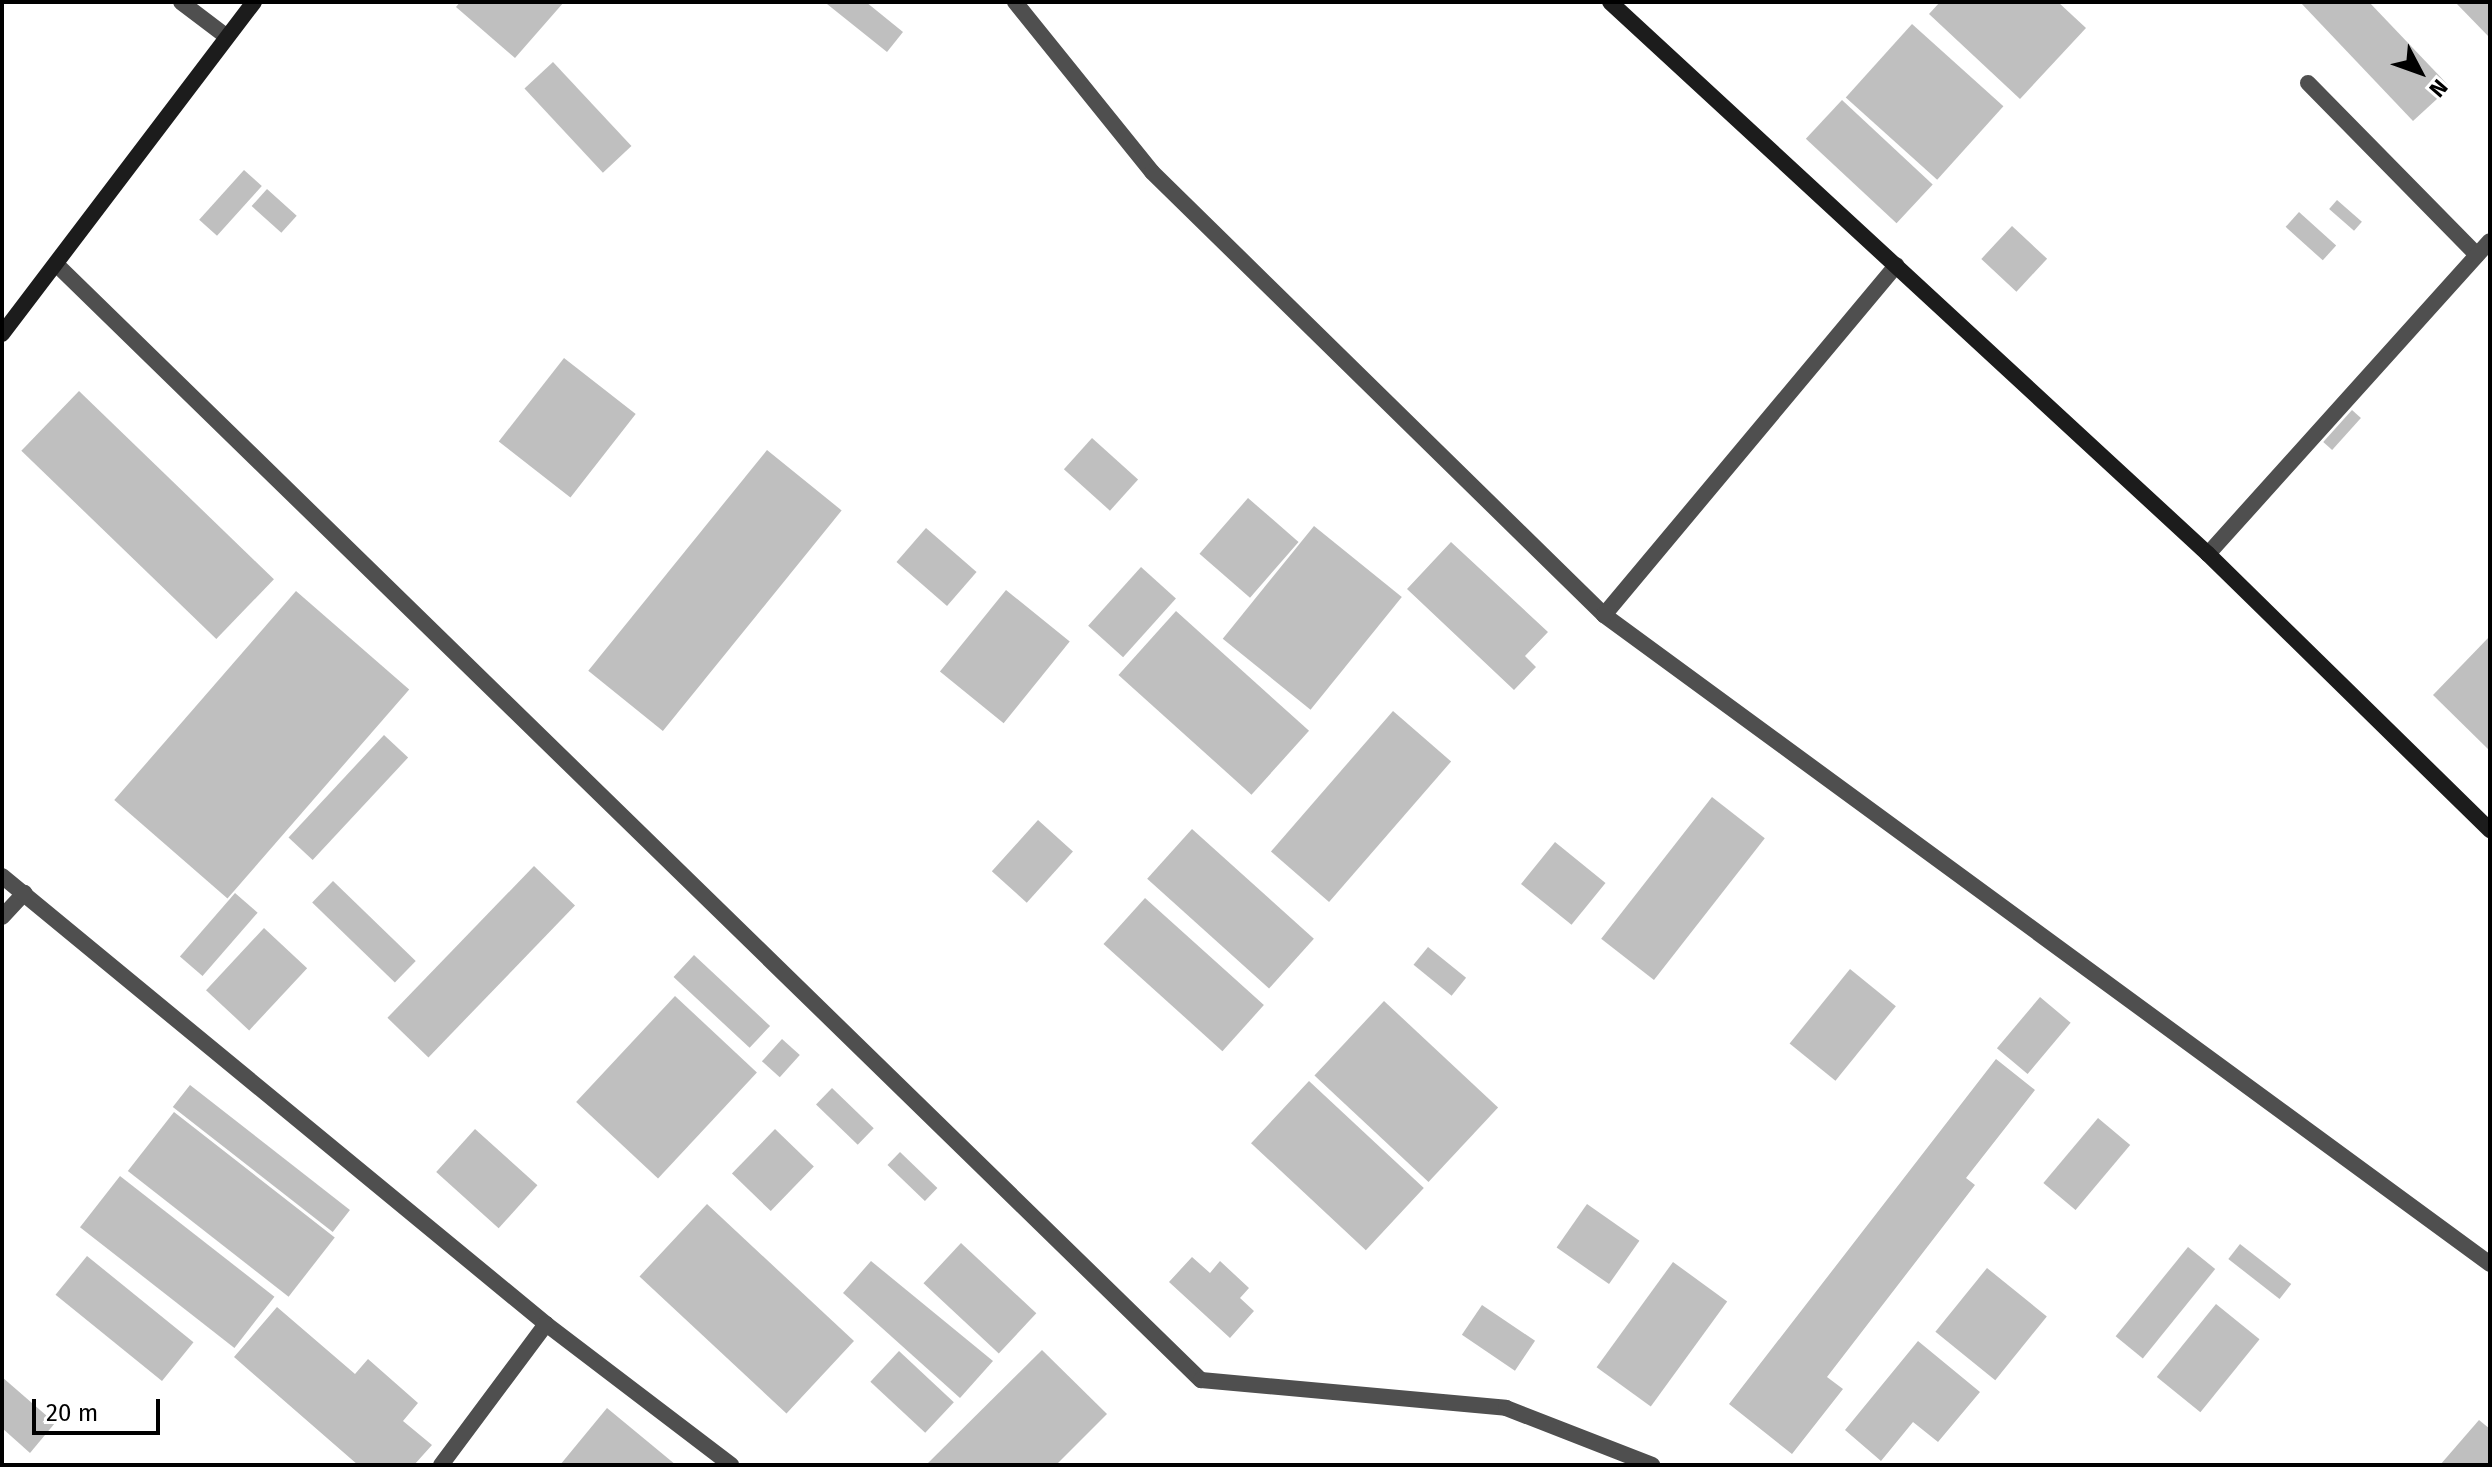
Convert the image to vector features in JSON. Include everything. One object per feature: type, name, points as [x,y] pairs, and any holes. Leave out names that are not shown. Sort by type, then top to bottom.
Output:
[{"type":"street","points":[[181,2],[226,36]]},
{"type":"street","points":[[2,334],[254,2]]},
{"type":"street","points":[[1015,2],[1152,172],[1604,615],[2490,1264]]},
{"type":"street","points":[[1610,2],[2208,554],[2490,830]]},
{"type":"street","points":[[2308,83],[2477,255]]},
{"type":"street","points":[[2208,554],[2490,241]]},
{"type":"street","points":[[56,264],[1201,1380],[1506,1408],[1652,1465]]},
{"type":"street","points":[[1604,615],[1897,265]]},
{"type":"street","points":[[2,876],[546,1324],[731,1465]]},
{"type":"street","points":[[2,917],[24,893]]},
{"type":"street","points":[[441,1465],[546,1324]]},
{"type":"building","points":[[460,2],[564,2],[515,58],[456,7]]},
{"type":"building","points":[[866,2],[903,32],[887,52],[827,4]]},
{"type":"building","points":[[1940,2],[2058,2],[2086,28],[2020,99],[1929,14]]},
{"type":"building","points":[[2300,2],[2369,2],[2450,87],[2413,121]]},
{"type":"building","points":[[2455,2],[2490,2],[2490,38]]},
{"type":"building","points":[[1912,24],[2003,106],[1937,180],[1846,98]]},
{"type":"building","points":[[553,62],[631,146],[603,173],[524,89]]},
{"type":"building","points":[[1842,100],[1933,185],[1897,223],[1806,139]]},
{"type":"building","points":[[244,170],[262,186],[217,236],[199,220]]},
{"type":"building","points":[[267,189],[297,216],[281,233],[252,206]]},
{"type":"building","points":[[2337,200],[2362,222],[2354,231],[2329,209]]},
{"type":"building","points":[[2299,212],[2336,245],[2323,260],[2286,227]]},
{"type":"building","points":[[2012,226],[2047,259],[2016,292],[1981,259]]},
{"type":"building","points":[[564,358],[636,414],[570,498],[499,442]]},
{"type":"building","points":[[79,391],[274,579],[216,639],[21,451]]},
{"type":"building","points":[[2352,410],[2361,418],[2332,450],[2323,442]]},
{"type":"building","points":[[1092,438],[1138,479],[1110,511],[1064,469]]},
{"type":"building","points":[[767,450],[842,510],[663,731],[588,671]]},
{"type":"building","points":[[1248,498],[1299,542],[1250,598],[1199,554]]},
{"type":"building","points":[[1314,526],[1402,597],[1311,710],[1223,639]]},
{"type":"building","points":[[926,528],[977,572],[947,606],[896,562]]},
{"type":"building","points":[[1451,542],[1548,632],[1525,656],[1536,667],[1514,690],[1407,589]]},
{"type":"building","points":[[1141,567],[1176,598],[1123,657],[1088,626]]},
{"type":"building","points":[[1006,590],[1070,642],[1004,723],[940,672]]},
{"type":"building","points":[[296,591],[409,689],[227,898],[114,800]]},
{"type":"building","points":[[1176,611],[1309,731],[1251,795],[1118,675]]},
{"type":"building","points":[[2490,636],[2490,751],[2433,695]]},
{"type":"building","points":[[1393,711],[1451,762],[1329,902],[1271,851]]},
{"type":"building","points":[[384,735],[408,758],[313,860],[289,837]]},
{"type":"building","points":[[1712,797],[1765,838],[1654,980],[1601,939]]},
{"type":"building","points":[[1038,820],[1073,851],[1027,903],[992,871]]},
{"type":"building","points":[[1192,829],[1314,939],[1269,989],[1147,879]]},
{"type":"building","points":[[1555,842],[1606,883],[1572,925],[1521,884]]},
{"type":"building","points":[[534,866],[575,906],[428,1057],[387,1018]]},
{"type":"building","points":[[333,881],[416,961],[395,982],[312,903]]},
{"type":"building","points":[[235,893],[258,913],[203,976],[180,956]]},
{"type":"building","points":[[1145,898],[1264,1005],[1222,1051],[1104,944]]},
{"type":"building","points":[[264,928],[307,968],[249,1030],[206,990]]},
{"type":"building","points":[[1428,947],[1466,978],[1452,996],[1414,965]]},
{"type":"building","points":[[694,955],[770,1026],[750,1048],[674,977]]},
{"type":"building","points":[[1850,969],[1896,1006],[1835,1081],[1790,1044]]},
{"type":"building","points":[[675,996],[757,1072],[658,1178],[576,1102]]},
{"type":"building","points":[[2040,997],[2071,1023],[2028,1074],[1997,1048]]},
{"type":"building","points":[[1384,1001],[1498,1107],[1429,1182],[1314,1076]]},
{"type":"building","points":[[782,1039],[800,1055],[780,1077],[762,1061]]},
{"type":"building","points":[[1996,1059],[2035,1090],[1966,1178],[1975,1185],[1827,1377],[1843,1389],[1792,1454],[1729,1404]]},
{"type":"building","points":[[1309,1081],[1424,1188],[1366,1250],[1251,1143]]},
{"type":"building","points":[[190,1085],[350,1210],[333,1232],[173,1107]]},
{"type":"building","points":[[832,1088],[874,1128],[858,1145],[816,1105]]},
{"type":"building","points":[[174,1112],[335,1238],[289,1297],[128,1171]]},
{"type":"building","points":[[2098,1118],[2130,1145],[2076,1210],[2043,1183]]},
{"type":"building","points":[[475,1129],[537,1185],[499,1228],[436,1172]]},
{"type":"building","points":[[775,1129],[814,1167],[771,1211],[732,1174]]},
{"type":"building","points":[[900,1152],[937,1188],[925,1201],[887,1165]]},
{"type":"building","points":[[120,1176],[274,1297],[234,1348],[80,1227]]},
{"type":"building","points":[[707,1204],[854,1341],[786,1413],[639,1276]]},
{"type":"building","points":[[1587,1204],[1639,1241],[1609,1284],[1557,1247]]},
{"type":"building","points":[[961,1243],[1036,1313],[999,1353],[923,1283]]},
{"type":"building","points":[[2240,1244],[2291,1284],[2280,1299],[2228,1259]]},
{"type":"building","points":[[2188,1247],[2215,1269],[2143,1358],[2116,1336]]},
{"type":"building","points":[[87,1256],[193,1342],[162,1381],[56,1295]]},
{"type":"building","points":[[1192,1257],[1210,1273],[1220,1261],[1249,1288],[1240,1298],[1254,1311],[1230,1338],[1169,1282]]},
{"type":"building","points":[[871,1261],[993,1361],[960,1398],[843,1293]]},
{"type":"building","points":[[1673,1262],[1727,1301],[1651,1407],[1597,1367]]},
{"type":"building","points":[[1987,1268],[2047,1316],[1995,1380],[1935,1332]]},
{"type":"building","points":[[2216,1304],[2260,1339],[2200,1412],[2157,1377]]},
{"type":"building","points":[[1482,1305],[1535,1341],[1515,1371],[1462,1335]]},
{"type":"building","points":[[277,1307],[355,1374],[368,1359],[418,1403],[403,1421],[432,1445],[414,1465],[358,1465],[234,1357]]},
{"type":"building","points":[[1918,1341],[1980,1392],[1938,1442],[1913,1422],[1881,1461],[1845,1430]]},
{"type":"building","points":[[1042,1350],[1107,1414],[1056,1465],[926,1465]]},
{"type":"building","points":[[899,1351],[954,1402],[925,1433],[870,1382]]},
{"type":"building","points":[[2,1377],[55,1423],[30,1453],[2,1428]]},
{"type":"building","points":[[607,1408],[676,1465],[560,1465]]},
{"type":"building","points":[[2479,1420],[2490,1429],[2490,1465],[2440,1465]]}]
